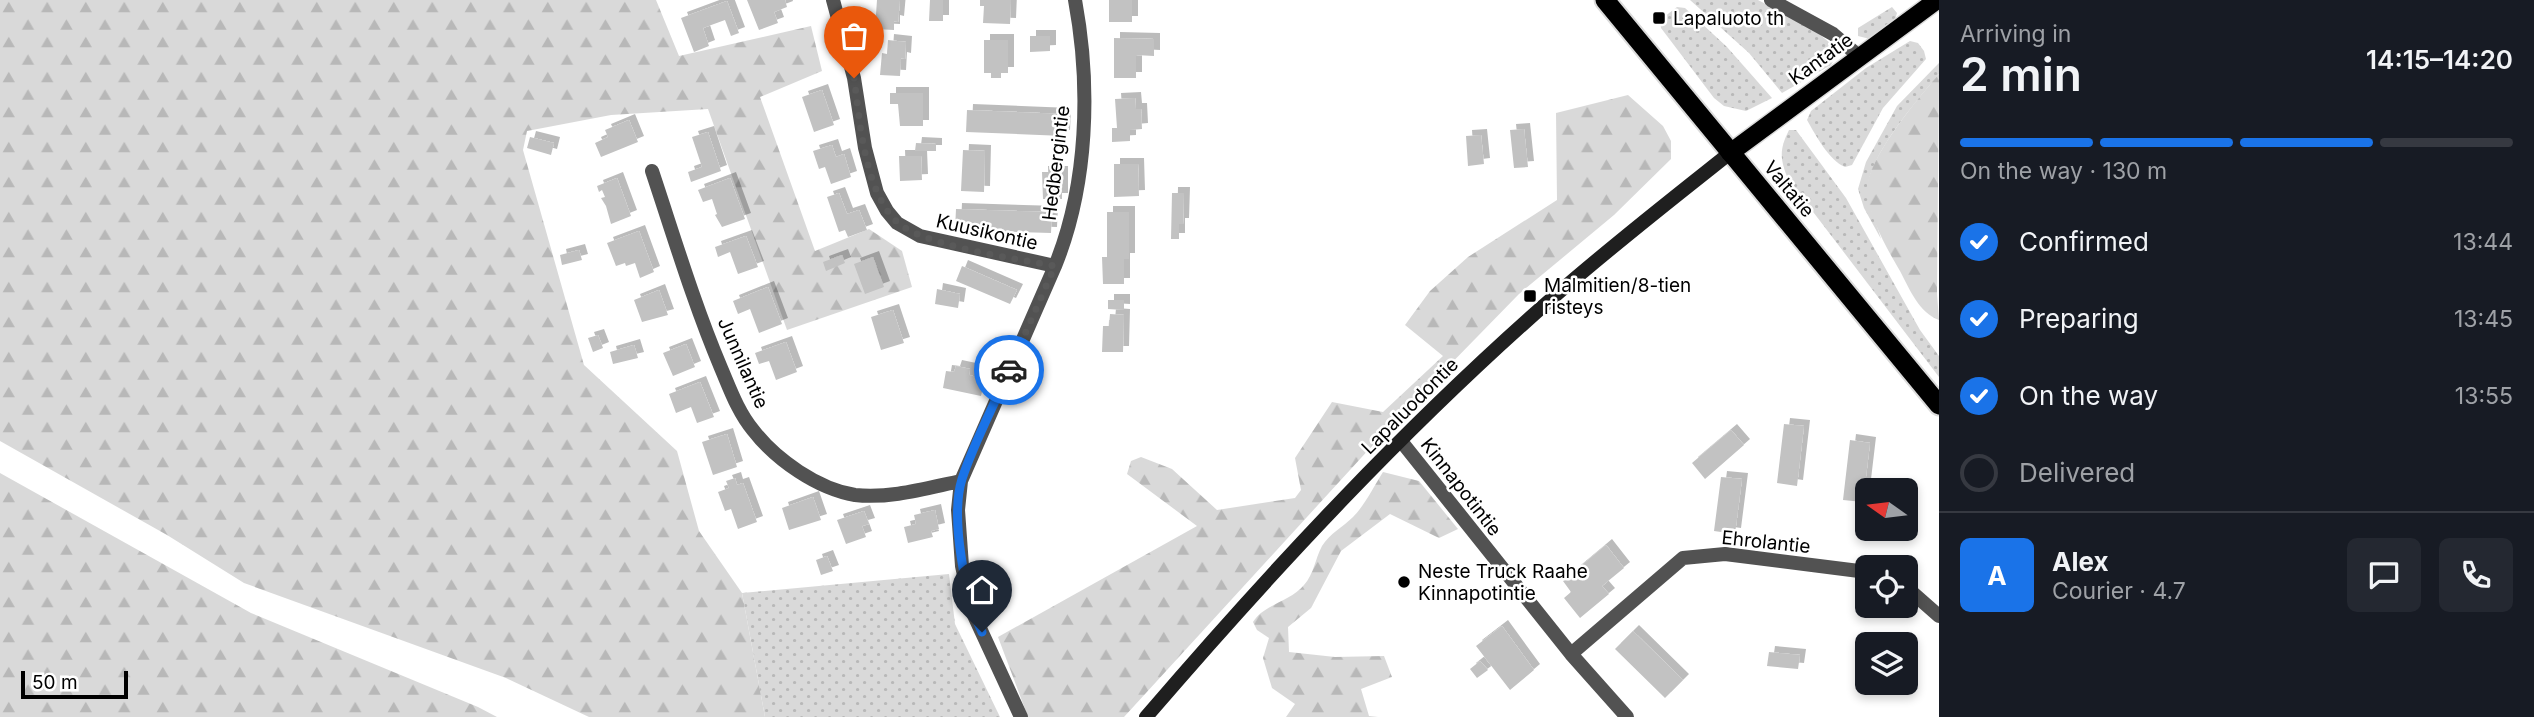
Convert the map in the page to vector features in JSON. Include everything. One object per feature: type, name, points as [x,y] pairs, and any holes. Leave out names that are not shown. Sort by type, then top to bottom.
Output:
[{"type":"highway","name":"Valtatie","points":[[1605,0],[1939,405]]},
{"type":"main road","name":"Kantatie","points":[[1730,152],[1937,0]]},
{"type":"main road","name":"Lapaluodontie","points":[[1146,717],[1316,529],[1401,441],[1558,293],[1730,152]]},
{"type":"street","name":"Kuusikontie","points":[[833,0],[854,78],[864,148],[877,193],[897,223],[920,236],[1055,266]]},
{"type":"street","name":"Hedbergintie","points":[[1021,717],[972,611],[962,566],[958,510],[961,481],[1065,241],[1081,152],[1085,74],[1075,0]]},
{"type":"street","points":[[1771,0],[1833,34],[1860,57]]},
{"type":"street","name":"Junnilantie","points":[[652,171],[709,340],[737,405],[753,430],[796,468],[839,491],[883,496],[961,481]]},
{"type":"street","name":"Kinnapotintie","points":[[1401,441],[1571,654],[1627,717]]},
{"type":"street","name":"Ehrolantie","points":[[1571,654],[1683,558],[1725,554],[1855,570]]},
{"type":"street","points":[[1918,598],[1939,616]]},
{"type":"green space","points":[[0,0],[656,0],[679,56],[811,26],[822,71],[760,97],[815,251],[869,229],[902,251],[912,287],[787,330],[708,109],[611,115],[527,131],[523,150],[584,365],[677,451],[699,531],[742,593],[765,717],[589,717],[506,678],[244,583],[167,535],[0,441]]},
{"type":"green space","points":[[1690,0],[1758,0],[1812,28],[1836,48],[1835,58],[1831,65],[1782,93],[1749,53]]},
{"type":"green space","points":[[1677,7],[1685,8],[1727,47],[1772,98],[1746,111],[1724,106],[1714,98],[1661,28],[1660,20]]},
{"type":"green space","points":[[1892,7],[1897,13],[1895,20],[1870,39],[1858,36],[1858,28]]},
{"type":"green space","points":[[1910,41],[1918,43],[1926,59],[1883,108],[1852,165],[1845,167],[1839,164],[1828,153],[1807,120],[1811,111],[1866,68]]},
{"type":"green space","points":[[1939,63],[1939,74],[1883,148],[1869,180],[1871,210],[1881,239],[1864,208],[1858,189],[1866,162],[1897,106]]},
{"type":"green space","points":[[1939,74],[1939,320],[1920,306],[1911,292],[1879,233],[1867,192],[1869,179],[1884,147]]},
{"type":"green space","points":[[1628,95],[1663,126],[1671,141],[1671,159],[1614,215],[1519,294],[1393,423],[1124,717],[1028,717],[998,637],[1197,526],[1127,474],[1131,461],[1141,457],[1172,469],[1217,510],[1295,498],[1301,490],[1295,458],[1332,402],[1383,412],[1443,356],[1405,325],[1430,291],[1468,257],[1557,200],[1556,113]]},
{"type":"green space","points":[[1789,130],[1796,130],[1846,198],[1920,330],[1939,356],[1939,377],[1788,179],[1782,154]]},
{"type":"green space","points":[[1383,472],[1419,481],[1458,529],[1439,538],[1390,514],[1341,551],[1311,608],[1288,627],[1289,652],[1335,657],[1384,656],[1392,677],[1361,689],[1369,716],[1378,717],[1286,717],[1295,704],[1272,688],[1263,658],[1269,638],[1257,630],[1253,622],[1264,611],[1304,585],[1322,546],[1357,512]]},
{"type":"green space","points":[[0,473],[251,613],[497,717],[0,717]]},
{"type":"green space","points":[[949,574],[955,624],[1000,717],[765,717],[742,593]]},
{"type":"building","points":[[747,0],[785,0],[787,7],[774,12],[778,23],[759,30]]},
{"type":"building","points":[[877,0],[900,0],[898,22],[894,21],[894,30],[875,29]]},
{"type":"building","points":[[930,0],[943,0],[943,21],[929,21]]},
{"type":"building","points":[[980,0],[1011,0],[1010,24],[983,23],[984,6],[980,6]]},
{"type":"building","points":[[1109,0],[1132,0],[1132,22],[1109,22]]},
{"type":"building","points":[[727,1],[739,33],[731,36],[725,20],[703,28],[709,46],[694,52],[681,18]]},
{"type":"building","points":[[1030,36],[1050,36],[1050,51],[1030,52]]},
{"type":"building","points":[[1114,38],[1154,39],[1154,56],[1136,55],[1136,78],[1114,78]]},
{"type":"building","points":[[888,40],[906,42],[905,59],[901,58],[900,76],[880,75],[882,53],[887,54]]},
{"type":"building","points":[[984,40],[1008,40],[1008,73],[1001,73],[1001,78],[991,78],[991,73],[984,73]]},
{"type":"building","points":[[822,90],[834,125],[814,132],[802,97]]},
{"type":"building","points":[[890,93],[923,93],[923,126],[900,126],[898,104],[890,104]]},
{"type":"building","points":[[1135,98],[1136,109],[1141,109],[1142,129],[1130,130],[1130,141],[1112,142],[1112,128],[1117,128],[1115,99]]},
{"type":"building","points":[[967,110],[1065,114],[1064,136],[966,132]]},
{"type":"building","points":[[629,120],[638,142],[601,157],[595,143],[608,137],[605,130]]},
{"type":"building","points":[[1524,129],[1528,167],[1514,168],[1510,130]]},
{"type":"building","points":[[708,132],[721,171],[691,182],[688,172],[702,167],[692,137]]},
{"type":"building","points":[[1481,135],[1484,164],[1468,166],[1466,136]]},
{"type":"building","points":[[530,137],[554,143],[551,155],[527,148]]},
{"type":"building","points":[[916,143],[936,144],[936,151],[915,151]]},
{"type":"building","points":[[832,145],[836,157],[844,154],[851,177],[831,184],[825,167],[819,169],[813,151]]},
{"type":"building","points":[[963,150],[985,151],[984,192],[961,191]]},
{"type":"building","points":[[899,156],[921,156],[922,180],[900,181]]},
{"type":"building","points":[[1114,164],[1138,164],[1139,196],[1114,197]]},
{"type":"building","points":[[1042,172],[1062,172],[1062,199],[1043,199]]},
{"type":"building","points":[[617,178],[631,216],[611,224],[601,198],[605,197],[597,186]]},
{"type":"building","points":[[730,178],[745,219],[722,227],[715,215],[717,214],[712,199],[703,202],[698,190]]},
{"type":"building","points":[[839,193],[847,214],[859,210],[867,230],[848,237],[845,230],[839,232],[827,197]]},
{"type":"building","points":[[1172,193],[1184,193],[1183,224],[1179,224],[1179,239],[1171,239]]},
{"type":"building","points":[[956,209],[1052,212],[1051,233],[955,230]]},
{"type":"building","points":[[1107,212],[1129,212],[1129,259],[1124,259],[1124,284],[1103,284],[1102,257],[1107,257]]},
{"type":"building","points":[[639,231],[654,272],[640,278],[635,263],[616,266],[607,243]]},
{"type":"building","points":[[746,236],[758,267],[738,274],[730,252],[718,257],[715,247]]},
{"type":"building","points":[[579,250],[582,260],[562,265],[560,255]]},
{"type":"building","points":[[842,255],[845,263],[826,271],[823,262]]},
{"type":"building","points":[[873,257],[884,287],[865,294],[854,264]]},
{"type":"building","points":[[962,266],[1017,290],[1010,304],[956,281]]},
{"type":"building","points":[[768,287],[782,324],[759,333],[750,309],[738,314],[733,301]]},
{"type":"building","points":[[937,289],[960,294],[958,308],[935,304]]},
{"type":"building","points":[[659,290],[668,315],[642,322],[634,300]]},
{"type":"building","points":[[1108,300],[1124,300],[1124,310],[1108,309]]},
{"type":"building","points":[[893,310],[904,343],[881,350],[871,317]]},
{"type":"building","points":[[1110,314],[1124,315],[1123,352],[1102,352],[1103,326],[1109,326]]},
{"type":"building","points":[[598,335],[603,348],[593,352],[588,338]]},
{"type":"building","points":[[786,342],[797,372],[776,380],[769,361],[759,364],[755,353]]},
{"type":"building","points":[[686,344],[695,367],[673,376],[663,353]]},
{"type":"building","points":[[634,345],[638,358],[613,364],[610,352]]},
{"type":"building","points":[[993,345],[1005,347],[999,375],[987,372]]},
{"type":"building","points":[[956,366],[970,369],[969,375],[985,379],[981,396],[943,388],[946,371],[954,372]]},
{"type":"building","points":[[700,382],[714,417],[697,423],[691,407],[676,413],[669,394]]},
{"type":"building","points":[[1784,424],[1804,426],[1797,486],[1777,483]]},
{"type":"building","points":[[1731,430],[1744,445],[1705,479],[1692,463]]},
{"type":"building","points":[[727,434],[737,467],[713,475],[702,442]]},
{"type":"building","points":[[1850,440],[1870,443],[1866,478],[1855,478],[1855,501],[1843,500]]},
{"type":"building","points":[[1721,477],[1742,479],[1735,534],[1714,531]]},
{"type":"building","points":[[735,478],[737,485],[743,483],[757,522],[738,529],[731,509],[725,511],[718,492],[729,488],[726,481]]},
{"type":"building","points":[[813,497],[821,520],[789,530],[782,508]]},
{"type":"building","points":[[935,510],[939,529],[931,531],[933,537],[908,543],[904,527],[916,524],[914,515]]},
{"type":"building","points":[[864,511],[869,524],[862,526],[866,537],[846,544],[837,520]]},
{"type":"building","points":[[1606,545],[1624,568],[1602,586],[1609,594],[1580,618],[1564,598],[1571,592],[1563,581]]},
{"type":"building","points":[[827,556],[833,571],[821,575],[816,560]]},
{"type":"building","points":[[1502,626],[1534,670],[1510,690],[1476,646]]},
{"type":"building","points":[[1633,631],[1683,680],[1665,698],[1615,649]]},
{"type":"building","points":[[1769,652],[1800,655],[1798,669],[1767,666]]},
{"type":"building","points":[[1480,661],[1488,670],[1477,678],[1470,669]]},
{"type":"way so far","points":[[854,78],[864,148],[877,193],[897,223],[920,236],[1055,266],[1009,370]]},
{"type":"place","name":"Lapaluoto th","points":[[1659,18]]},
{"type":"place","name":"Malmitien/8-tien risteys","points":[[1530,296]]},
{"type":"place","name":"Neste Truck Raahe Kinnapotintie","points":[[1404,582]]},
{"type":"route","points":[[982,632],[972,611],[962,566],[958,510],[961,481],[1009,370]]}]
